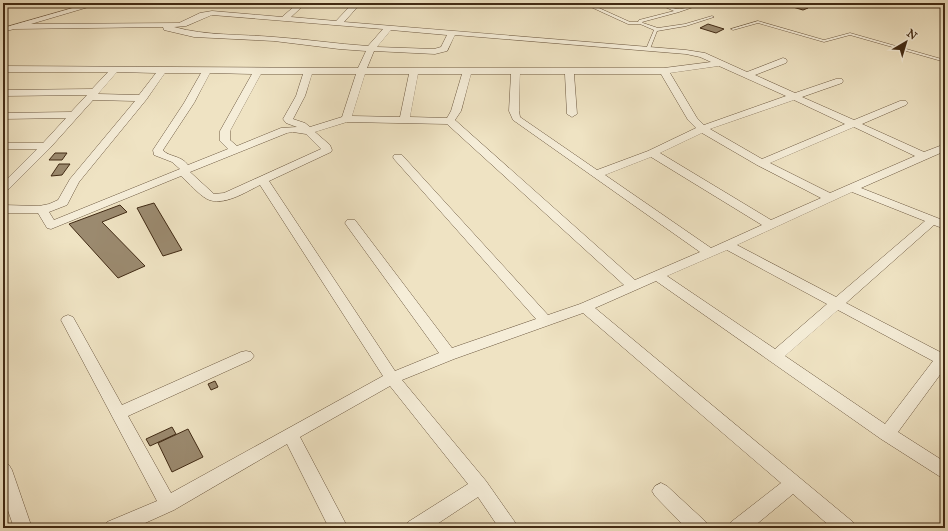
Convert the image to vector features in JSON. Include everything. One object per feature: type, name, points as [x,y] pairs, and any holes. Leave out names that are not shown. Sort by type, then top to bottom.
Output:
[{"type":"street","points":[[3,30],[98,3]]},
{"type":"street","points":[[283,20],[302,3]]},
{"type":"street","points":[[338,23],[357,3]]},
{"type":"street","points":[[13,27],[162,26],[187,24],[199,16],[212,13],[693,53],[720,63],[795,96],[924,156]]},
{"type":"street","points":[[162,26],[194,35],[274,39],[309,44],[439,51],[444,49],[452,33]]},
{"type":"street","points":[[346,120],[362,70],[371,48],[389,28]]},
{"type":"street","points":[[747,75],[783,61]]},
{"type":"street","points":[[3,69],[114,71],[664,71],[720,63]]},
{"type":"street","points":[[3,209],[42,210],[49,209],[62,203],[73,182],[142,98],[162,70]]},
{"type":"street","points":[[183,172],[185,169],[184,166],[175,158],[161,155],[158,153],[158,150],[189,103],[207,70]]},
{"type":"street","points":[[183,172],[210,196],[216,198],[227,196],[327,150],[326,147],[302,125],[289,121],[288,119],[297,106],[299,96],[306,81],[308,70]]},
{"type":"street","points":[[3,190],[9,177],[46,146],[114,71]]},
{"type":"street","points":[[236,151],[225,141],[225,131],[258,71]]},
{"type":"street","points":[[405,119],[414,71]]},
{"type":"street","points":[[450,121],[456,111],[467,71]]},
{"type":"street","points":[[516,71],[514,111],[516,118],[710,253]]},
{"type":"street","points":[[569,71],[572,114]]},
{"type":"street","points":[[664,71],[693,120],[702,129],[761,163],[830,198]]},
{"type":"street","points":[[596,174],[652,153],[702,129],[840,81]]},
{"type":"street","points":[[3,93],[92,95],[142,98]]},
{"type":"street","points":[[761,163],[903,103]]},
{"type":"street","points":[[3,116],[73,115]]},
{"type":"street","points":[[42,210],[51,225],[285,130],[294,129],[308,131],[346,120],[405,119],[450,121],[634,286]]},
{"type":"street","points":[[3,146],[46,146]]},
{"type":"street","points":[[114,528],[168,504],[392,378],[449,355],[585,307],[710,253],[886,172],[945,147]]},
{"type":"street","points":[[652,153],[771,225]]},
{"type":"street","points":[[398,157],[546,321]]},
{"type":"street","points":[[262,179],[392,378],[480,486],[510,528]]},
{"type":"street","points":[[775,357],[837,303],[939,223],[852,188]]},
{"type":"street","points":[[351,223],[449,355]]},
{"type":"street","points":[[727,245],[944,359],[887,434]]},
{"type":"street","points":[[658,276],[887,434],[945,471]]},
{"type":"street","points":[[585,307],[846,528]]},
{"type":"street","points":[[68,320],[168,504]]},
{"type":"street","points":[[119,413],[246,356]]},
{"type":"street","points":[[290,434],[339,528]]},
{"type":"street","points":[[3,470],[23,528]]},
{"type":"street","points":[[738,528],[794,483]]},
{"type":"street","points":[[415,528],[480,486]]},
{"type":"street","points":[[661,491],[699,528]]},
{"type":"lane","points":[[612,3],[595,8],[629,23],[641,23],[654,27],[656,30]]},
{"type":"lane","points":[[658,3],[678,11]]},
{"type":"lane","points":[[641,23],[640,21],[703,3]]},
{"type":"lane","points":[[656,30],[686,25],[712,17]]},
{"type":"lane","points":[[733,29],[758,22],[824,41],[850,34],[945,61]]},
{"type":"lane","points":[[648,49],[656,30]]},
{"type":"building","points":[[792,3],[808,8],[803,10],[786,5]]},
{"type":"building","points":[[708,24],[724,29],[716,33],[700,28]]},
{"type":"building","points":[[55,153],[67,153],[62,160],[49,160]]},
{"type":"building","points":[[59,164],[70,164],[62,175],[51,176]]},
{"type":"building","points":[[154,203],[182,250],[163,256],[137,208]]},
{"type":"building","points":[[120,205],[127,212],[102,222],[145,266],[118,278],[69,224]]},
{"type":"building","points":[[215,381],[218,387],[211,390],[208,384]]},
{"type":"building","points":[[172,427],[176,434],[150,446],[146,439]]},
{"type":"building","points":[[188,429],[203,457],[172,472],[158,443]]}]
